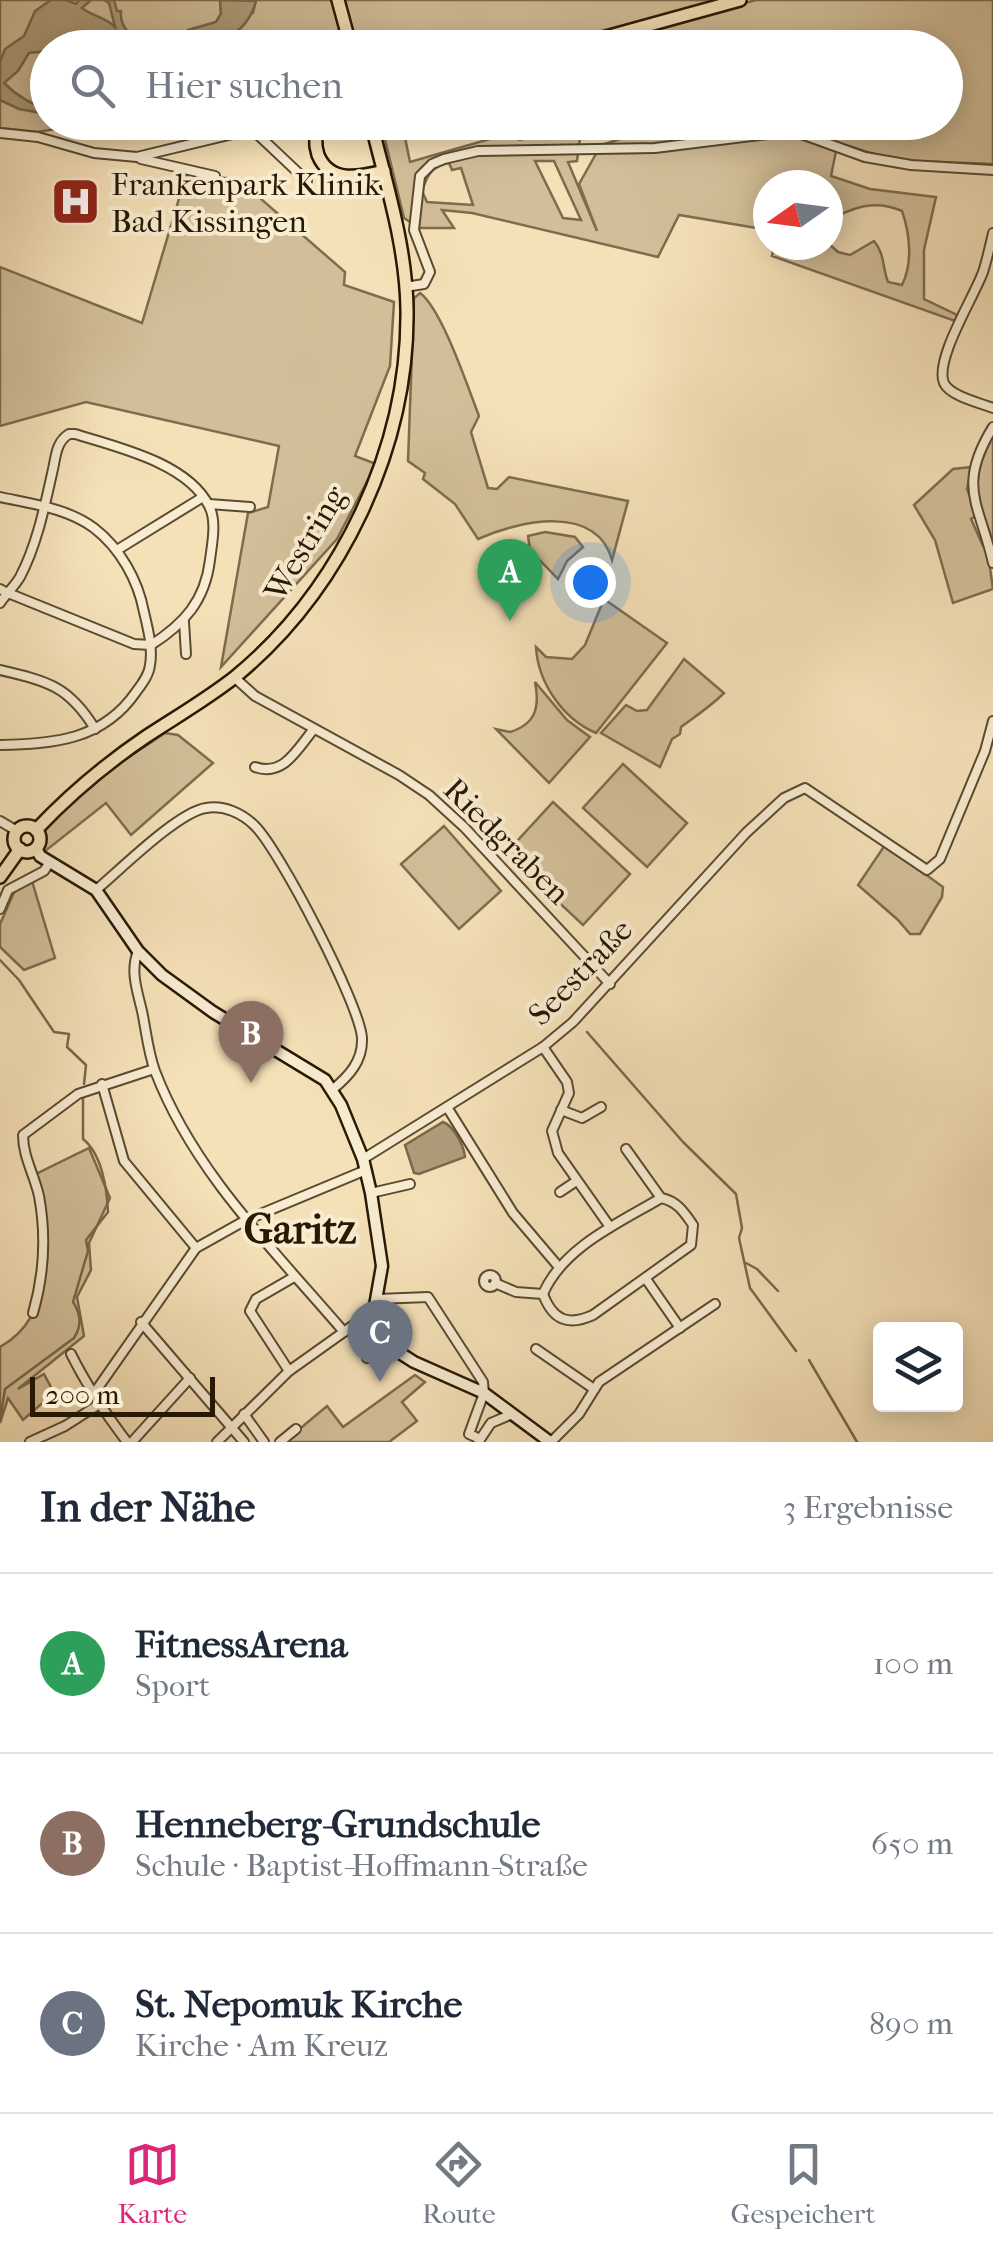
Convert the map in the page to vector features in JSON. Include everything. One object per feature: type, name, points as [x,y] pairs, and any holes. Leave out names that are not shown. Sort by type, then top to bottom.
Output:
[{"type":"main road","points":[[338,0],[346,30]]},
{"type":"main road","points":[[631,30],[740,0]]},
{"type":"main road","points":[[316,140],[324,166],[341,176],[384,171]]},
{"type":"main road","points":[[358,176],[371,162],[376,141]]},
{"type":"main road","name":"Westring","points":[[36,830],[102,770],[234,677],[266,648],[308,601],[356,522],[384,458],[400,391],[406,336],[401,249],[376,141]]},
{"type":"main road","points":[[24,826],[36,830],[40,839],[36,848],[20,849],[15,842],[17,831],[24,826]]},
{"type":"main road","points":[[0,877],[20,849]]},
{"type":"street","points":[[0,133],[30,136]]},
{"type":"street","points":[[48,140],[94,153],[137,157],[215,176]]},
{"type":"street","points":[[137,157],[217,140]]},
{"type":"street","points":[[263,140],[306,180]]},
{"type":"street","points":[[405,286],[424,284],[430,272],[414,230],[420,176],[432,164],[462,154],[495,150],[655,148],[720,140]]},
{"type":"street","points":[[817,140],[865,158],[993,170]]},
{"type":"street","points":[[993,233],[983,273],[954,333],[943,373],[949,390],[993,408]]},
{"type":"street","points":[[993,428],[972,478],[972,494],[993,563]]},
{"type":"street","points":[[0,603],[4,591],[22,572],[62,438],[76,434],[160,463],[191,484],[206,501],[212,536],[208,574],[198,600],[184,622],[150,645],[134,644],[4,591]]},
{"type":"street","points":[[0,497],[81,520],[117,550],[143,605],[150,645],[148,675],[115,716],[95,730],[56,742],[0,744]]},
{"type":"street","points":[[117,550],[206,501],[250,507]]},
{"type":"street","points":[[184,622],[186,654]]},
{"type":"street","points":[[0,670],[70,694],[95,730]]},
{"type":"street","name":"Riedgraben","points":[[234,677],[248,692],[399,775],[436,801],[610,984]]},
{"type":"street","name":"Seestraße","points":[[196,1248],[246,1220],[365,1165],[543,1046],[610,984],[746,834],[784,798],[805,788],[927,870],[940,859],[985,751],[993,721]]},
{"type":"street","points":[[254,767],[264,770],[282,766],[312,730]]},
{"type":"street","points":[[96,890],[189,812],[228,808],[255,826],[284,865],[360,1025],[361,1053],[354,1068],[332,1090]]},
{"type":"street","points":[[0,820],[17,831]]},
{"type":"street","points":[[36,848],[50,862],[96,890],[138,950],[162,975],[213,1012],[325,1080],[332,1090],[365,1165],[381,1252],[378,1299],[368,1327],[372,1354],[367,1358]]},
{"type":"street","points":[[0,909],[8,890],[44,871],[50,862]]},
{"type":"street","points":[[138,950],[134,973],[154,1069],[199,1154],[246,1220],[344,1332]]},
{"type":"street","points":[[543,1046],[569,1093],[552,1131],[558,1153],[610,1227]]},
{"type":"street","points":[[33,1313],[39,1294],[44,1240],[23,1135],[78,1094],[154,1069]]},
{"type":"street","points":[[95,1392],[196,1248],[124,1162],[102,1084]]},
{"type":"street","points":[[447,1107],[514,1212],[558,1266]]},
{"type":"street","points":[[561,1110],[582,1118],[601,1107]]},
{"type":"street","points":[[626,1148],[661,1198]]},
{"type":"street","points":[[560,1192],[576,1182]]},
{"type":"street","points":[[371,1193],[410,1184]]},
{"type":"street","points":[[661,1198],[682,1209],[693,1225],[692,1244],[578,1322],[564,1322],[553,1314],[543,1294],[558,1266],[610,1227],[661,1198]]},
{"type":"street","points":[[290,1371],[250,1311],[256,1300],[294,1277]]},
{"type":"street","points":[[646,1279],[680,1328]]},
{"type":"street","points":[[496,1284],[516,1292],[543,1294]]},
{"type":"street","points":[[378,1299],[428,1297],[483,1382],[484,1393],[469,1434],[479,1440],[491,1423],[512,1414]]},
{"type":"street","points":[[373,1318],[376,1330],[392,1348],[484,1393],[550,1442],[579,1414],[599,1382],[715,1304]]},
{"type":"street","points":[[217,1442],[290,1371],[362,1319],[373,1318]]},
{"type":"street","points":[[141,1322],[244,1442]]},
{"type":"street","points":[[536,1349],[594,1389]]},
{"type":"street","points":[[71,1354],[86,1384],[95,1392],[98,1405],[129,1442],[190,1378]]},
{"type":"street","points":[[30,1442],[98,1405]]},
{"type":"street","points":[[244,1414],[264,1442]]},
{"type":"street","points":[[280,1442],[296,1429]]},
{"type":"shaded area","points":[[0,0],[220,0],[221,14],[216,22],[253,13],[256,0],[726,0],[610,30],[30,30],[30,131],[0,128]]},
{"type":"shaded area","points":[[51,0],[76,4],[79,0],[91,0],[82,8],[115,27],[109,3],[104,0],[114,0],[127,30],[30,30],[30,53],[4,83],[30,102],[30,111],[0,100],[0,62],[5,49],[24,36],[35,11]]},
{"type":"shaded area","points":[[220,0],[256,1],[238,30],[188,30],[216,22],[221,14]]},
{"type":"shaded area","points":[[756,0],[993,0],[993,164],[877,155],[828,140],[963,140],[963,30],[644,30]]},
{"type":"shaded area","points":[[385,140],[405,140],[410,162],[486,140],[580,140],[577,161],[568,162],[597,231],[579,184],[601,145],[617,140],[824,140],[836,151],[832,170],[753,170],[753,227],[679,215],[658,257],[472,213],[442,210],[454,228],[419,228],[404,218]],"holes":[[[535,161],[554,161],[581,220],[563,218]],[[449,163],[452,170],[461,168],[473,205],[427,202],[422,191],[434,169]]]},
{"type":"shaded area","points":[[186,175],[238,179],[345,272],[344,285],[394,302],[390,366],[355,456],[376,464],[337,539],[221,667],[248,513],[268,507],[279,446],[86,402],[0,426],[0,267],[142,323]]},
{"type":"shaded area","points":[[843,180],[870,189],[936,197],[924,250],[924,299],[957,315],[955,321],[783,260],[843,260],[843,253],[850,255],[874,241],[888,282],[902,285],[909,248],[902,211],[864,206],[843,214]]},
{"type":"shaded area","points":[[420,293],[437,315],[479,416],[471,432],[488,488],[497,489],[509,477],[628,501],[612,560],[603,542],[590,530],[554,521],[514,527],[478,539],[455,504],[423,479],[425,473],[408,461],[414,298]]},
{"type":"shaded area","points":[[993,430],[993,548],[976,489]]},
{"type":"shaded area","points":[[972,467],[967,489],[977,515],[971,519],[987,547],[993,589],[953,603],[935,540],[914,505],[953,469]]},
{"type":"shaded area","points":[[545,532],[575,537],[583,547],[567,561],[558,579],[530,550],[528,536]]},
{"type":"shaded area","points":[[604,599],[667,643],[596,733],[573,719],[554,698],[542,674],[536,647],[546,657],[572,659],[585,645]]},
{"type":"shaded area","points":[[684,659],[724,693],[681,727],[660,767],[601,733],[626,705],[637,711],[647,710]]},
{"type":"shaded area","points":[[535,682],[567,720],[590,737],[549,783],[496,729],[510,732],[531,719],[537,699]]},
{"type":"shaded area","points":[[165,733],[178,735],[213,763],[131,835],[106,803],[44,852],[37,846],[42,832],[70,800]]},
{"type":"shaded area","points":[[623,764],[687,823],[647,867],[583,808]]},
{"type":"shaded area","points":[[553,802],[630,874],[583,925],[506,853]]},
{"type":"shaded area","points":[[444,826],[501,891],[459,929],[401,864]]},
{"type":"shaded area","points":[[885,845],[943,887],[942,897],[920,934],[910,934],[858,885]]},
{"type":"shaded area","points":[[32,881],[55,958],[24,970],[0,947],[0,924],[16,888]]},
{"type":"shaded area","points":[[443,1122],[458,1137],[465,1157],[414,1173],[405,1145]]},
{"type":"shaded area","points":[[89,1148],[110,1198],[89,1243],[91,1270],[77,1297],[84,1336],[18,1389],[44,1374],[54,1393],[23,1420],[8,1398],[0,1423],[0,1347],[33,1314],[45,1270],[36,1174]]},
{"type":"shaded area","points":[[415,1375],[425,1382],[402,1402],[417,1421],[389,1442],[284,1442],[327,1406],[343,1427]]},
{"type":"waterway","points":[[0,960],[19,980],[54,1032],[69,1034],[67,1047],[86,1065],[84,1084]]},
{"type":"waterway","points":[[587,1032],[683,1142],[736,1194],[742,1228],[739,1238],[750,1288],[796,1351]]},
{"type":"waterway","points":[[0,1420],[5,1389],[74,1338],[79,1315],[73,1302],[88,1251],[86,1240],[108,1212],[99,1163],[83,1139],[83,1096]]},
{"type":"waterway","points":[[746,1263],[778,1291]]},
{"type":"waterway","points":[[809,1360],[857,1442]]},
{"type":"place","name":"Frankenpark Klinik Bad Kissingen","points":[[76,202]]},
{"type":"place","name":"FitnessArena","points":[[510,621]]},
{"type":"place","name":"Henneberg-Grundschule","points":[[251,1083]]},
{"type":"place","name":"St. Nepomuk Kirche","points":[[380,1382]]},
{"type":"district","name":"Garitz","points":[[300,1228]]}]
